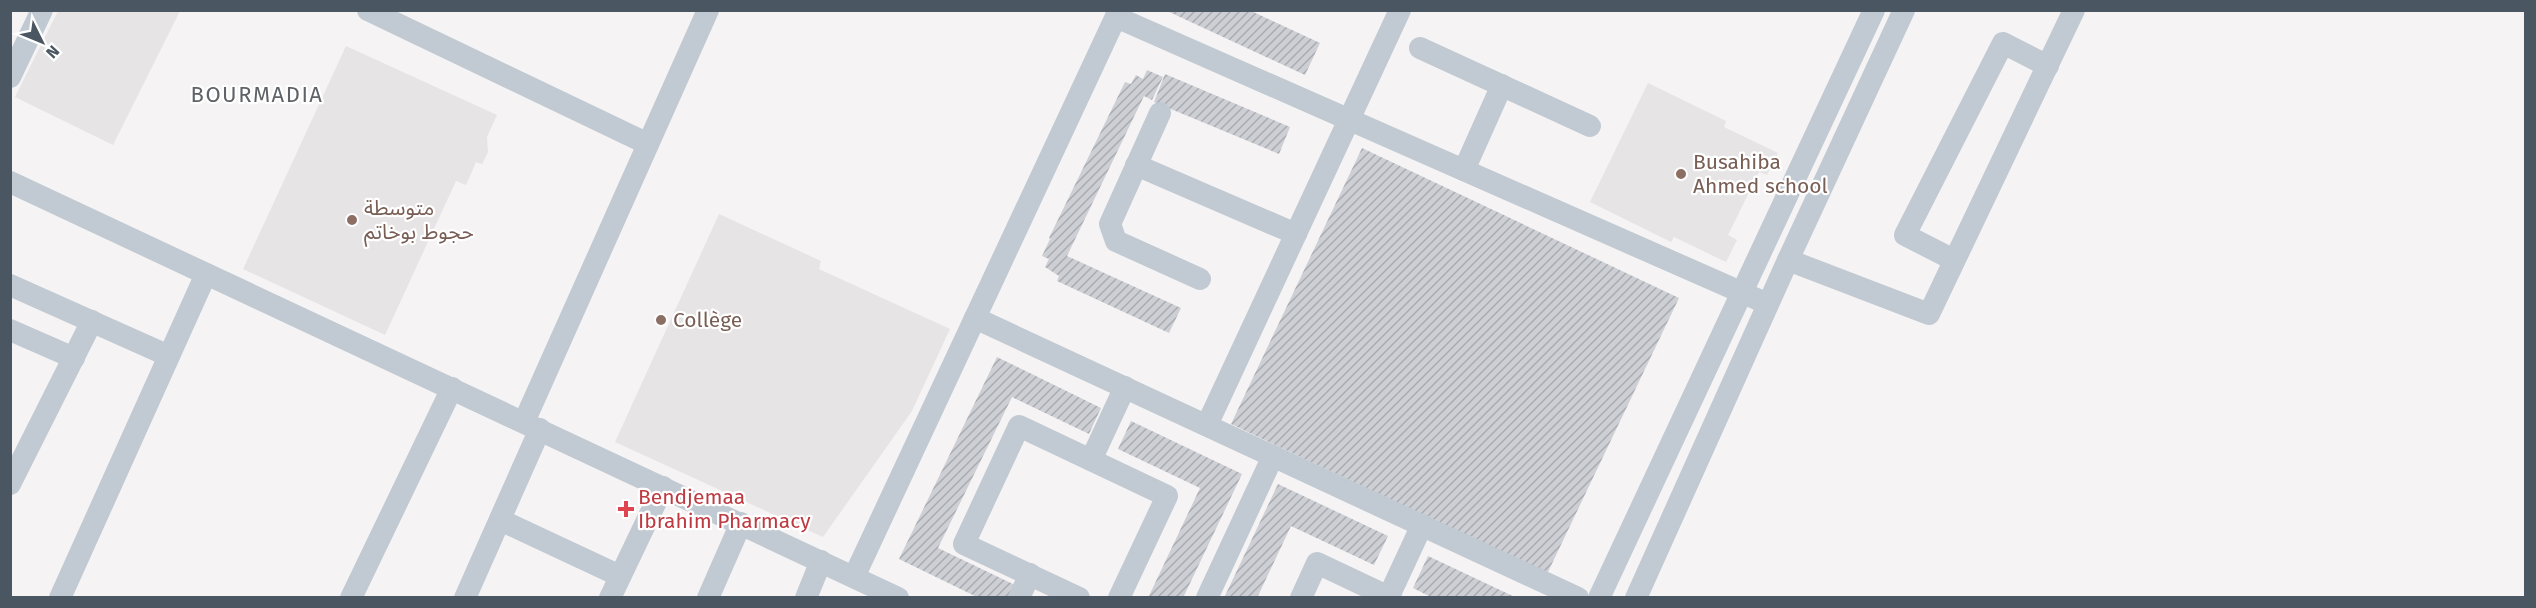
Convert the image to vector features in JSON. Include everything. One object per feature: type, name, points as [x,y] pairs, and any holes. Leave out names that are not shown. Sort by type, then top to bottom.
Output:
[{"type":"street","points":[[10,76],[42,10]]},
{"type":"street","points":[[368,10],[403,18],[648,144]]},
{"type":"street","points":[[465,597],[500,520],[532,426],[648,144],[708,10]]},
{"type":"street","points":[[1207,424],[1400,10]]},
{"type":"street","points":[[1599,597],[1875,10]]},
{"type":"street","points":[[1636,597],[1904,10]]},
{"type":"street","points":[[1788,260],[1929,314],[2074,10]]},
{"type":"street","points":[[854,577],[1117,14],[1768,304]]},
{"type":"street","points":[[1954,260],[1905,235],[2003,43],[2048,66]]},
{"type":"street","points":[[1420,48],[1590,126]]},
{"type":"street","points":[[1464,170],[1502,86]]},
{"type":"street","points":[[1160,113],[1110,224],[1116,241],[1200,279]]},
{"type":"street","points":[[1136,165],[1296,234]]},
{"type":"street","points":[[10,183],[898,597]]},
{"type":"street","points":[[60,597],[206,274]]},
{"type":"street","points":[[12,290],[92,321],[169,356]]},
{"type":"street","points":[[975,318],[1578,597]]},
{"type":"street","points":[[10,484],[92,321]]},
{"type":"street","points":[[10,330],[74,357]]},
{"type":"street","points":[[1091,460],[1125,387]]},
{"type":"street","points":[[351,597],[452,388]]},
{"type":"street","points":[[1079,597],[963,544],[1019,426],[1167,496],[1119,597]]},
{"type":"street","points":[[1207,597],[1273,456]]},
{"type":"street","points":[[610,597],[663,487]]},
{"type":"street","points":[[500,520],[620,576]]},
{"type":"street","points":[[708,597],[741,523]]},
{"type":"street","points":[[1301,597],[1317,563],[1390,597],[1422,525]]},
{"type":"street","points":[[806,597],[821,561]]},
{"type":"street","points":[[1019,597],[1030,574]]},
{"type":"shaded area","points":[[58,11],[180,11],[113,145],[15,97]]},
{"type":"shaded area","name":"متوسطة حجوط بوخاتم","points":[[346,46],[497,115],[487,137],[488,152],[482,164],[476,162],[466,185],[456,181],[385,335],[243,269]]},
{"type":"shaded area","name":"Busahiba Ahmed school","points":[[1648,83],[1726,121],[1724,127],[1778,153],[1767,175],[1759,172],[1728,235],[1737,240],[1726,262],[1674,237],[1671,242],[1590,202]]},
{"type":"shaded area","points":[[719,214],[821,261],[819,269],[950,329],[912,411],[823,537],[615,442]]},
{"type":"building","points":[[1165,10],[1249,10],[1320,43],[1305,75]]},
{"type":"building","points":[[1147,70],[1163,77],[1152,100],[1144,96],[1067,256],[1181,308],[1169,333],[1057,281],[1059,276],[1045,267],[1049,259],[1042,256],[1050,239],[1055,242],[1049,238],[1125,82],[1131,84],[1136,75],[1143,79]]},
{"type":"building","points":[[1165,74],[1290,127],[1279,154],[1154,102]]},
{"type":"building","points":[[1362,148],[1679,298],[1547,574],[1231,424]]},
{"type":"building","points":[[997,357],[1101,408],[1089,434],[1012,397],[938,548],[1015,585],[1009,598],[979,598],[899,559]]},
{"type":"building","points":[[1131,421],[1242,474],[1183,598],[1148,598],[1200,488],[1118,449]]},
{"type":"building","points":[[1278,484],[1388,536],[1374,565],[1291,526],[1257,598],[1224,598]]},
{"type":"building","points":[[1428,556],[1517,598],[1433,598],[1413,588]]},
{"type":"place","name":"Busahiba Ahmed school","points":[[1681,174]]},
{"type":"place","name":"متوسطة حجوط بوخاتم","points":[[352,220]]},
{"type":"place","name":"Collège","points":[[661,320]]},
{"type":"place","name":"Bendjemaa Ibrahim Pharmacy","points":[[626,509]]},
{"type":"district","name":"BOURMADIA","points":[[257,94]]}]
